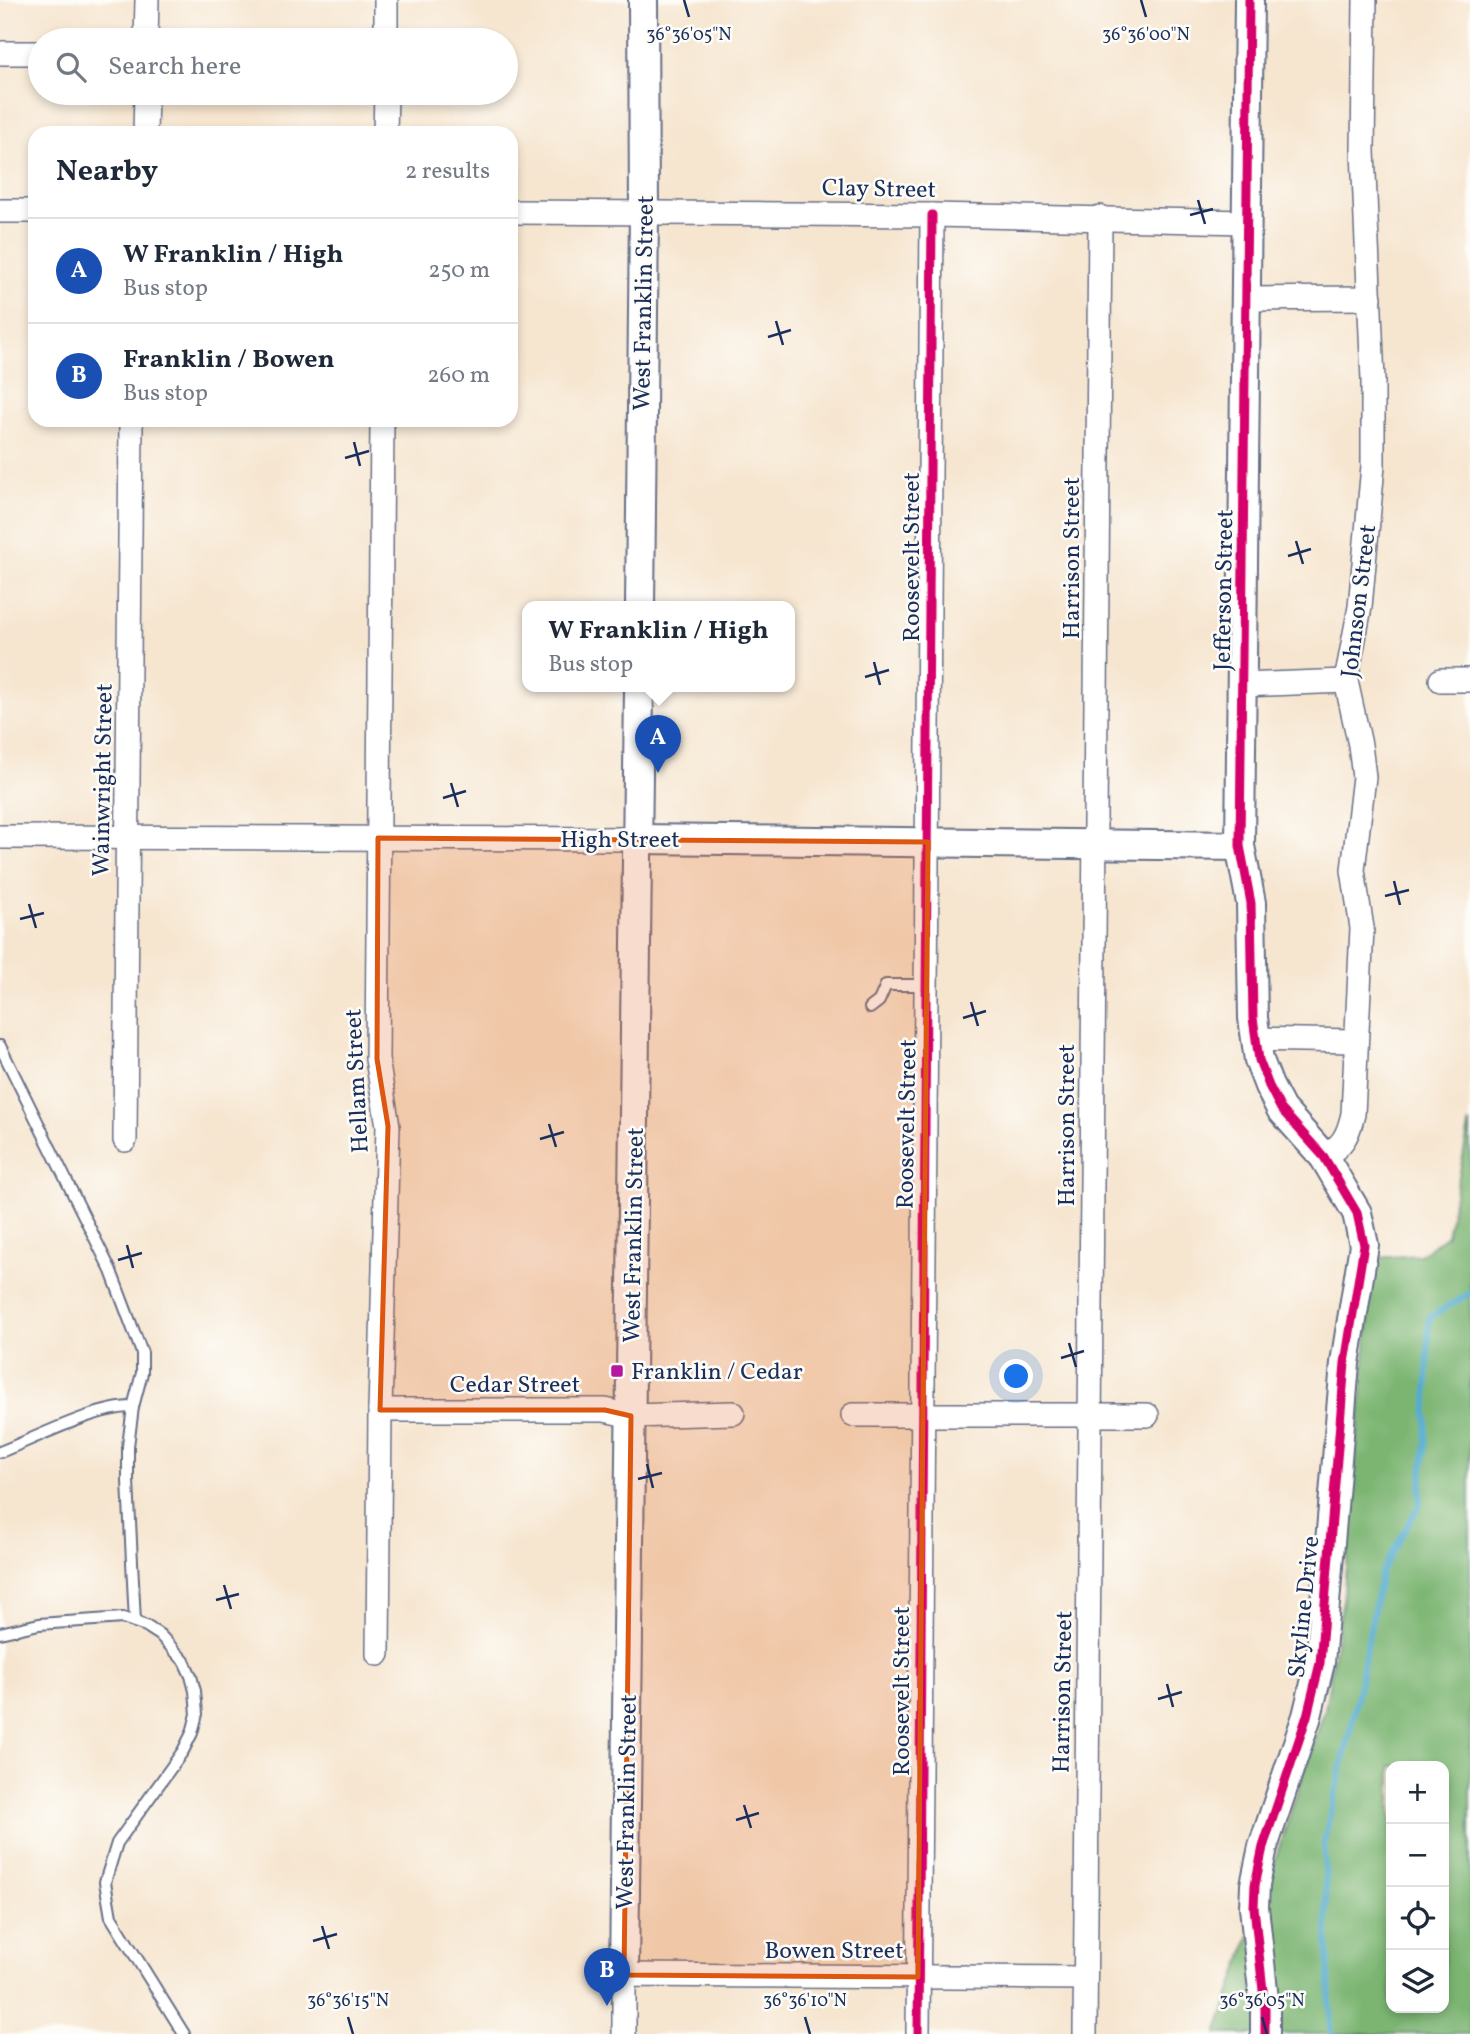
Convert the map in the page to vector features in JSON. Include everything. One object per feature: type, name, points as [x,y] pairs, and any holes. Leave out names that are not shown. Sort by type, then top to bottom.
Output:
[{"type":"street","points":[[146,28],[147,0]]},
{"type":"street","points":[[386,0],[386,28]]},
{"type":"street","name":"West Franklin Street","points":[[640,601],[643,0]]},
{"type":"street","name":"Jefferson Street","points":[[1249,0],[1240,846],[1251,903],[1255,1039],[1264,1073],[1281,1108],[1324,1157]]},
{"type":"street","name":"Johnson Street","points":[[1324,1157],[1340,1147],[1350,1128],[1353,1114],[1362,928],[1353,870],[1364,777],[1346,681],[1360,607],[1370,506],[1373,380],[1363,152],[1365,0]]},
{"type":"street","points":[[0,53],[28,53]]},
{"type":"street","points":[[145,126],[146,105]]},
{"type":"street","points":[[385,126],[386,105]]},
{"type":"street","points":[[0,211],[28,211]]},
{"type":"street","name":"Clay Street","points":[[518,212],[1100,217],[1246,222]]},
{"type":"street","name":"Roosevelt Street","points":[[918,2034],[932,215]]},
{"type":"street","name":"Harrison Street","points":[[1085,2034],[1100,217]]},
{"type":"street","points":[[1245,299],[1370,298]]},
{"type":"street","name":"Wainwright Street","points":[[125,1140],[131,427]]},
{"type":"street","name":"Hellam Street","points":[[378,1654],[380,1410],[388,1126],[377,1059],[382,427]]},
{"type":"street","points":[[1441,680],[1470,680]]},
{"type":"street","points":[[1242,685],[1346,681]]},
{"type":"street","name":"West Franklin Street","points":[[624,2034],[639,692]]},
{"type":"street","name":"High Street","points":[[0,837],[637,839],[1240,846]]},
{"type":"street","points":[[1255,1039],[1355,1041]]},
{"type":"street","name":"Skyline Drive","points":[[1265,2034],[1254,1908],[1255,1885],[1262,1847],[1307,1716],[1320,1663],[1326,1619],[1334,1478],[1345,1363],[1364,1245],[1357,1213],[1324,1157]]},
{"type":"street","name":"Cedar Street","points":[[380,1410],[605,1410],[631,1416],[733,1413]]},
{"type":"street","points":[[853,1415],[1147,1415]]},
{"type":"street","name":"Bowen Street","points":[[624,1975],[1085,1978]]},
{"type":"lane","points":[[870,1008],[879,1002],[886,985],[927,985]]},
{"type":"lane","points":[[0,1046],[100,1247],[143,1362],[128,1446],[135,1622]]},
{"type":"lane","points":[[0,1452],[86,1418],[121,1407],[134,1407]]},
{"type":"lane","points":[[0,1633],[39,1624],[123,1618],[160,1635],[184,1661],[195,1691],[197,1714],[192,1733],[183,1751],[117,1843],[105,1882],[111,1917],[184,2034]]},
{"type":"highlighted area","points":[[378,838],[928,842],[918,1977],[624,1975],[631,1416],[605,1410],[380,1410],[388,1126],[377,1059]]},
{"type":"green space","points":[[1470,1122],[1470,2034],[1217,2034],[1325,1709],[1343,1599],[1374,1258],[1420,1255],[1447,1235]]},
{"type":"waterway","points":[[1331,2034],[1324,1841],[1352,1723],[1381,1573],[1419,1505],[1426,1441],[1429,1318],[1470,1293]]},
{"type":"cycle path","points":[[1249,0],[1240,846],[1251,903],[1253,1018],[1259,1060],[1269,1086],[1281,1109],[1324,1157],[1357,1213],[1364,1245],[1345,1363],[1320,1663],[1307,1716],[1263,1847],[1255,1885],[1254,1907],[1265,2009],[1265,2034]]},
{"type":"cycle path","points":[[918,2034],[932,215]]},
{"type":"place","name":"W Franklin / High","points":[[658,773]]},
{"type":"place","name":"Franklin / Cedar","points":[[617,1371]]},
{"type":"place","name":"Franklin / Bowen","points":[[607,2006]]}]
